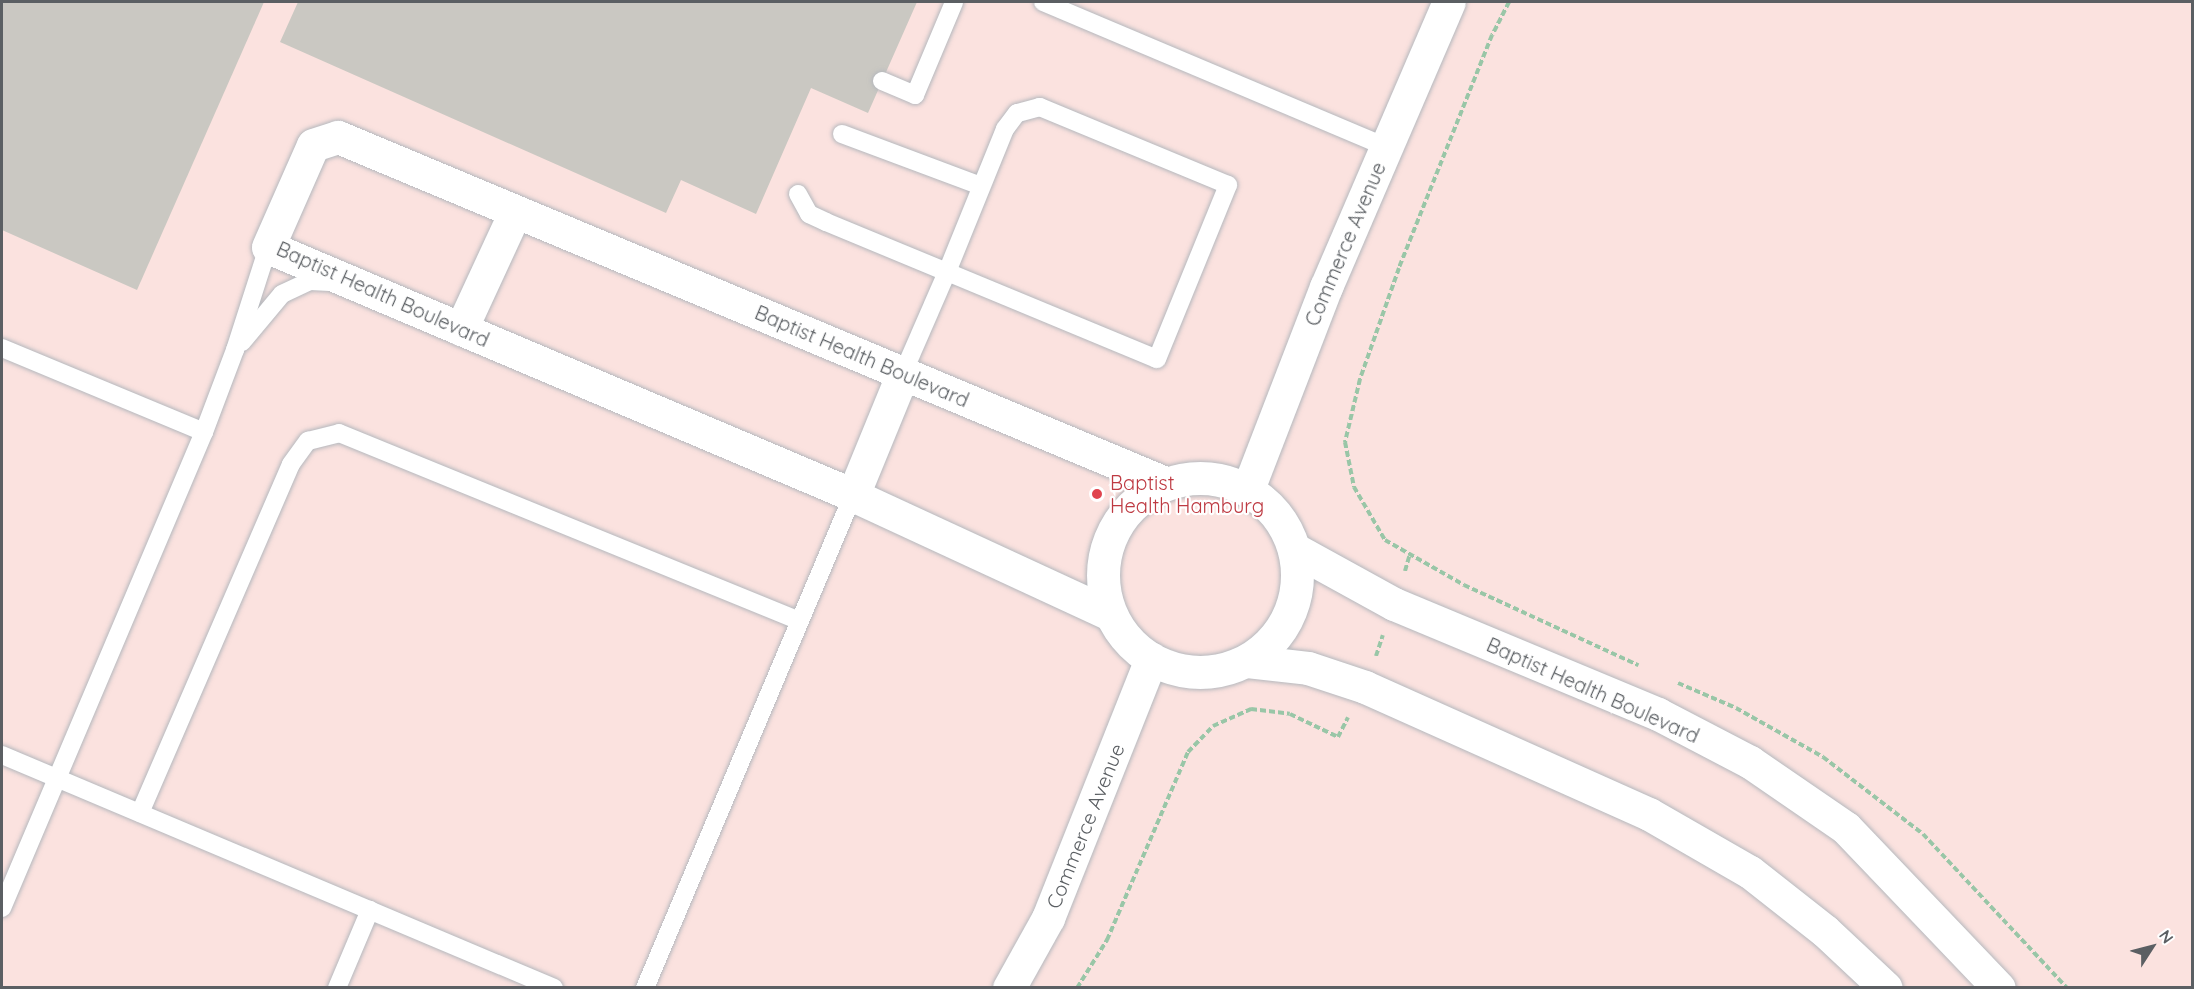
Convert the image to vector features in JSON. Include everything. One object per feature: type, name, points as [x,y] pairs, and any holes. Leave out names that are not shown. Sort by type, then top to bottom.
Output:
[{"type":"street","name":"Commerce Avenue","points":[[1248,489],[1326,287],[1449,2]]},
{"type":"street","name":"Baptist Health Boulevard","points":[[1110,614],[853,495],[268,247],[313,145],[338,137],[1165,483]]},
{"type":"street","points":[[461,329],[515,212]]},
{"type":"street","points":[[853,495],[903,373]]},
{"type":"street","points":[[1193,477],[1221,479],[1248,489],[1269,504],[1284,525],[1294,549],[1298,574],[1295,601],[1285,625],[1268,646],[1247,661],[1218,671],[1189,672],[1151,659],[1123,635],[1110,614],[1103,583],[1105,552],[1117,523],[1137,499],[1165,483],[1193,477]]},
{"type":"street","name":"Baptist Health Boulevard","points":[[1294,549],[1394,604],[1658,714],[1750,762],[1846,828],[1999,987]]},
{"type":"street","name":"Commerce Avenue","points":[[1009,987],[1048,918],[1151,659]]},
{"type":"street","points":[[1247,661],[1308,668],[1365,687],[1649,814],[1750,873],[1825,932],[1886,987]]},
{"type":"lane","points":[[882,81],[915,95],[954,2]]},
{"type":"lane","points":[[1043,2],[1386,147]]},
{"type":"lane","points":[[798,194],[809,214],[826,222],[947,272],[1157,359],[1228,185],[1040,107],[1017,113],[1005,129],[947,272],[903,373]]},
{"type":"lane","points":[[842,134],[981,186]]},
{"type":"lane","points":[[2,908],[204,432],[236,350],[268,247]]},
{"type":"lane","points":[[236,350],[282,294],[310,281],[352,284]]},
{"type":"lane","points":[[2,348],[204,432]]},
{"type":"lane","points":[[140,813],[291,465],[308,441],[339,433],[799,621]]},
{"type":"lane","points":[[645,987],[853,495]]},
{"type":"lane","points":[[2,754],[554,987]]},
{"type":"lane","points":[[337,987],[370,910]]},
{"type":"path","points":[[1509,2],[1492,35],[1399,268],[1360,379],[1345,442],[1354,487],[1385,540],[1464,585],[1639,666]]},
{"type":"path","points":[[1077,987],[1107,940],[1188,752],[1213,726],[1251,709],[1290,714],[1338,737],[1365,687],[1410,554]]},
{"type":"path","points":[[1671,680],[1736,708],[1822,757],[1923,834],[2067,987]]},
{"type":"shaded area","name":"Baptist Health Hamburg","points":[[2,2],[2192,2],[2192,988],[2,988]]},
{"type":"building","points":[[2,2],[264,2],[137,290],[2,230]]},
{"type":"building","points":[[298,2],[917,2],[868,113],[811,88],[756,214],[681,180],[666,213],[280,42]]},
{"type":"place","name":"Baptist Health Hamburg","points":[[1097,494]]}]
